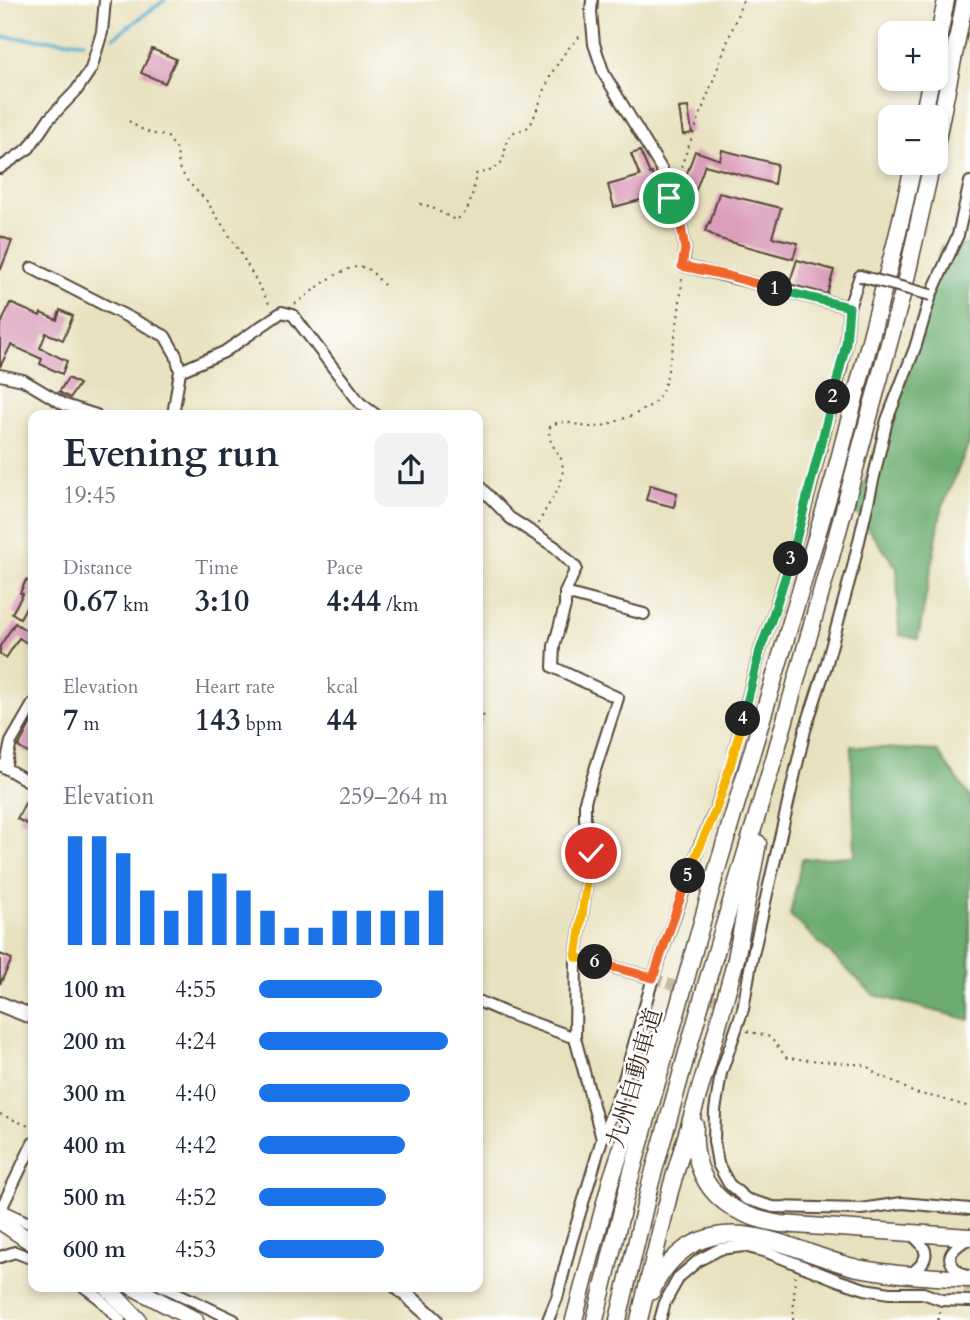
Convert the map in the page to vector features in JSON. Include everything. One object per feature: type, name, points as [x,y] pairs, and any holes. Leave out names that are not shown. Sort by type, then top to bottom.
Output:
[{"type":"highway","points":[[942,21],[946,0]]},
{"type":"highway","points":[[944,105],[965,0]]},
{"type":"highway","name":"九州自動車道","points":[[595,1320],[628,1186],[714,879],[834,478],[911,175]]},
{"type":"highway","name":"九州自動車道","points":[[618,1320],[650,1185],[696,1020],[828,568],[904,288],[929,175]]},
{"type":"highway","points":[[639,1320],[670,1191],[736,959],[774,758]]},
{"type":"highway","points":[[574,1320],[611,1180],[692,932],[714,879]]},
{"type":"highway","points":[[709,1058],[696,1121],[696,1155],[708,1184],[718,1197],[731,1207],[760,1221],[781,1224],[970,1237]]},
{"type":"highway","points":[[0,1220],[28,1233]]},
{"type":"highway","points":[[0,1220],[28,1240]]},
{"type":"highway","points":[[646,1320],[653,1289],[668,1264],[691,1245],[716,1236],[741,1234],[768,1239],[838,1263],[909,1275],[970,1291]]},
{"type":"highway","points":[[112,1292],[138,1320]]},
{"type":"highway","points":[[142,1292],[195,1320]]},
{"type":"main road","points":[[0,1004],[28,1015]]},
{"type":"main road","points":[[404,1292],[435,1320]]},
{"type":"street","points":[[0,168],[29,148],[47,121],[76,91],[91,69],[102,32],[105,0]]},
{"type":"street","points":[[592,0],[594,44],[604,74],[662,170],[669,198],[678,209],[685,249],[682,266],[849,307]]},
{"type":"street","points":[[970,182],[958,235],[931,295],[915,348],[887,420],[853,567],[805,730],[751,963],[743,1009],[721,1073],[714,1141],[718,1164],[729,1184],[746,1199],[772,1207],[861,1209],[902,1203],[970,1209]]},
{"type":"street","points":[[32,268],[165,336],[176,355],[180,371],[174,410]]},
{"type":"street","points":[[548,1320],[557,1298],[571,1242],[602,1139],[622,1086],[653,978],[731,765],[760,650],[801,525],[841,369],[849,307],[860,276],[931,295]]},
{"type":"street","points":[[180,371],[224,352],[281,314],[293,315],[360,403],[369,410]]},
{"type":"street","points":[[0,375],[23,380],[65,405],[80,410]]},
{"type":"street","points":[[483,490],[510,518],[555,547],[576,568],[565,593],[565,606],[554,646],[553,667],[618,698],[585,801],[584,819],[591,853],[576,957],[575,1038],[602,1139]]},
{"type":"street","points":[[565,593],[644,614]]},
{"type":"street","points":[[28,713],[11,742],[2,766],[28,781]]},
{"type":"street","points":[[576,957],[653,978]]},
{"type":"street","points":[[483,1003],[575,1038]]},
{"type":"street","points":[[28,1153],[0,1210],[28,1223]]},
{"type":"street","points":[[909,1233],[923,1245],[925,1251],[921,1265],[909,1275]]},
{"type":"street","points":[[660,1320],[665,1302],[679,1277],[699,1260],[720,1249],[744,1246],[865,1289],[890,1293],[923,1293],[942,1300],[970,1291],[951,1266],[950,1260],[954,1249],[970,1237]]},
{"type":"street","points":[[0,1257],[15,1252],[28,1257]]},
{"type":"street","points":[[91,1292],[120,1320]]},
{"type":"street","points":[[175,1292],[234,1320]]},
{"type":"path","points":[[669,198],[743,0]]},
{"type":"path","points":[[419,204],[429,206],[455,220],[461,218],[471,198],[476,174],[493,170],[503,161],[507,139],[514,132],[526,129],[532,122],[551,74],[566,51],[593,27]]},
{"type":"path","points":[[129,121],[155,135],[167,136],[177,150],[179,168],[206,200],[281,314],[344,270],[359,266],[369,270],[384,285]]},
{"type":"path","points":[[536,535],[544,511],[564,477],[562,460],[549,439],[549,428],[553,424],[564,422],[590,428],[612,423],[635,414],[656,401],[664,388],[675,341],[682,266]]},
{"type":"path","points":[[737,1029],[769,1037],[787,1058],[866,1065],[876,1074],[914,1093],[970,1107]]},
{"type":"path","points":[[0,1114],[28,1126]]},
{"type":"path","points":[[793,1320],[796,1264]]},
{"type":"green space","points":[[970,243],[970,441],[942,508],[918,639],[899,635],[897,568],[855,511],[942,245]]},
{"type":"green space","points":[[851,746],[937,751],[970,797],[970,1020],[874,995],[790,915],[802,859],[855,856]]},
{"type":"building","points":[[152,49],[176,59],[165,83],[141,73]]},
{"type":"building","points":[[688,107],[692,133],[683,135],[679,108]]},
{"type":"building","points":[[722,150],[777,164],[774,184],[705,165],[694,195],[681,190],[695,151],[720,160]]},
{"type":"building","points":[[640,151],[659,192],[614,207],[608,185],[640,176],[631,154]]},
{"type":"building","points":[[719,193],[781,208],[772,237],[798,243],[793,259],[716,238],[705,231]]},
{"type":"building","points":[[0,236],[12,241],[1,269],[0,269]]},
{"type":"building","points":[[797,260],[834,270],[827,294],[789,284]]},
{"type":"building","points":[[10,303],[57,320],[60,310],[73,316],[63,340],[46,333],[40,348],[67,361],[62,374],[40,364],[42,359],[11,345],[0,367],[0,327]]},
{"type":"building","points":[[68,378],[79,384],[70,398],[59,392]]},
{"type":"building","points":[[650,485],[677,493],[674,507],[646,500]]},
{"type":"building","points":[[26,580],[28,604],[20,618],[12,613],[23,594],[20,593]]},
{"type":"building","points":[[15,623],[28,632],[28,644],[19,638],[6,658],[0,654],[0,646]]},
{"type":"building","points":[[28,728],[28,753],[18,747]]},
{"type":"building","points":[[28,797],[28,824],[17,819]]},
{"type":"building","points":[[567,852],[578,855],[574,872],[563,871]]},
{"type":"building","points":[[0,954],[12,959],[0,984]]},
{"type":"waterway","points":[[114,37],[165,0]]},
{"type":"waterway","points":[[0,37],[84,42]]},
{"type":"tunnel","points":[[653,978],[743,1009]]},
{"type":"tunnel","points":[[969,1293],[970,1268]]},
{"type":"route","points":[[591,853],[576,957],[653,978],[731,765],[760,650],[801,525],[846,344],[849,307],[682,266],[685,249],[678,209],[669,198]]}]
